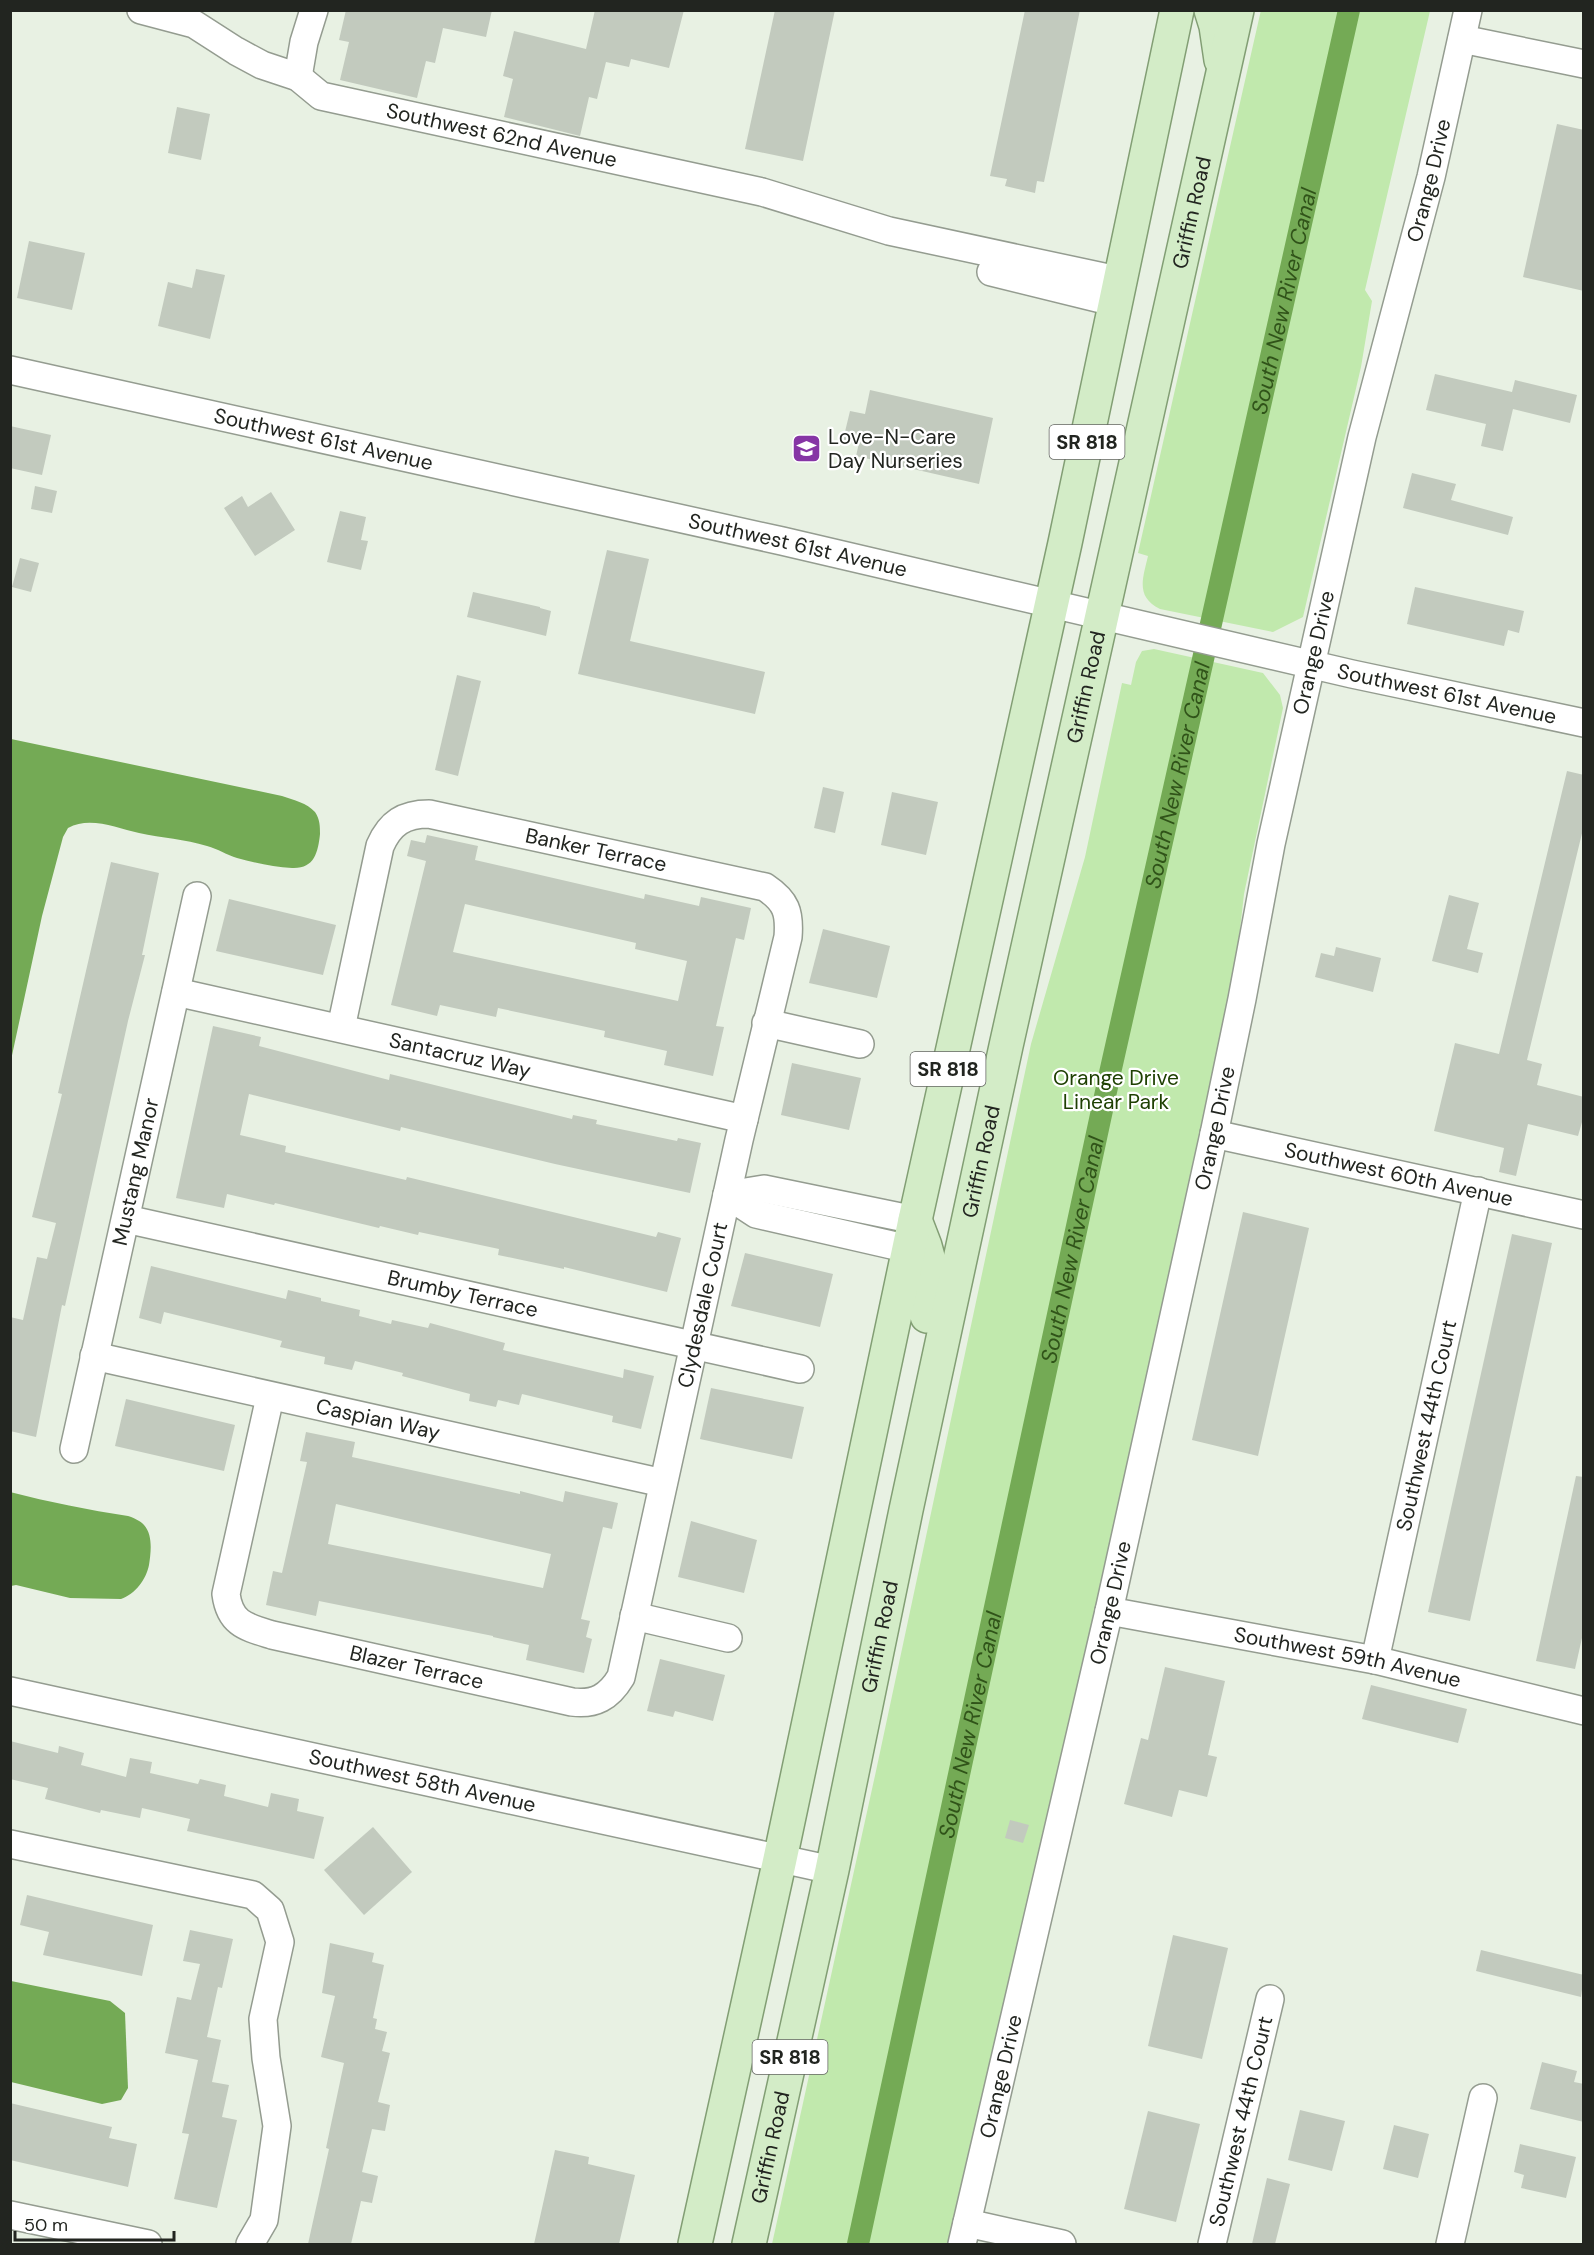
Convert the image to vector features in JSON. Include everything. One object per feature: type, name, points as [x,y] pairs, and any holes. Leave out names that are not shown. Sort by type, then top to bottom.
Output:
[{"type":"main road","name":"SR 818","points":[[695,2244],[780,1859],[912,1234],[1119,292],[1177,10]]},
{"type":"main road","points":[[1210,10],[1216,26],[1223,77]]},
{"type":"main road","name":"Griffin Road","points":[[749,2244],[832,1870],[1005,1046],[1237,10]]},
{"type":"main road","points":[[906,1510],[891,1494],[934,1279],[925,1246],[912,1234]]},
{"type":"street","name":"Southwest 62nd Avenue","points":[[141,10],[194,24],[262,65],[298,77],[321,96],[762,192],[876,227],[1119,292]]},
{"type":"street","points":[[298,77],[304,42],[314,10]]},
{"type":"street","name":"Orange Drive","points":[[965,2234],[1109,1611],[1214,1134],[1271,843],[1362,436],[1428,189],[1468,10]]},
{"type":"street","points":[[1462,39],[1584,64]]},
{"type":"street","name":"Southwest 61st Avenue","points":[[10,370],[1584,723]]},
{"type":"street","name":"Banker Terrace","points":[[341,1028],[380,846],[386,832],[411,814],[429,814],[765,887],[778,896],[786,908]]},
{"type":"street","name":"Mustang Manor","points":[[74,1449],[198,896]]},
{"type":"street","name":"Clydesdale Court","points":[[604,1697],[614,1689],[621,1677],[744,1119],[788,937],[789,919],[786,908]]},
{"type":"street","name":"Santacruz Way","points":[[176,992],[744,1119]]},
{"type":"street","points":[[766,1023],[860,1044]]},
{"type":"street","name":"Southwest 60th Avenue","points":[[1214,1134],[1584,1215]]},
{"type":"street","points":[[727,1195],[764,1189],[912,1234]]},
{"type":"street","name":"Southwest 44th Court","points":[[1375,1660],[1478,1191]]},
{"type":"street","name":"Brumby Terrace","points":[[126,1219],[800,1369]]},
{"type":"street","name":"Caspian Way","points":[[94,1356],[663,1483]]},
{"type":"street","name":"Blazer Terrace","points":[[270,1397],[226,1594],[233,1617],[242,1625],[272,1635],[572,1702],[594,1702],[604,1697]]},
{"type":"street","name":"Southwest 59th Avenue","points":[[1109,1611],[1375,1660],[1584,1711]]},
{"type":"street","points":[[634,1616],[728,1638]]},
{"type":"street","name":"Southwest 58th Avenue","points":[[10,1691],[832,1870]]},
{"type":"street","points":[[10,1844],[253,1895],[270,1910],[280,1942],[263,2019],[266,2058],[277,2126],[264,2220],[250,2244]]},
{"type":"street","name":"Southwest 44th Court","points":[[1212,2244],[1270,1999]]},
{"type":"street","points":[[1450,2244],[1483,2098]]},
{"type":"street","points":[[10,2215],[148,2244]]},
{"type":"street","points":[[965,2234],[1062,2244]]},
{"type":"green space","points":[[1261,10],[1430,11],[1365,290],[1372,301],[1361,367],[1303,617],[1273,632],[1160,609],[1147,599],[1144,593],[1143,579],[1148,556],[1138,553]]},
{"type":"green space","name":"Orange Drive Linear Park","points":[[1154,649],[1263,673],[1280,695],[1283,708],[1244,894],[1236,965],[1225,1028],[1056,1792],[952,2244],[772,2244],[876,1771],[1031,1044],[1085,857],[1122,683],[1131,685],[1136,662],[1142,651]]},
{"type":"shaded area","points":[[11,739],[296,800],[312,809],[318,817],[320,834],[316,853],[310,863],[299,868],[292,868],[237,858],[211,847],[103,824],[85,823],[68,828],[63,837],[42,916],[11,1060]]},
{"type":"shaded area","points":[[10,1492],[69,1506],[128,1516],[141,1522],[147,1529],[151,1544],[148,1571],[143,1581],[131,1594],[121,1599],[70,1598],[16,1585],[11,1586]]},
{"type":"shaded area","points":[[11,1981],[110,2001],[125,2013],[128,2088],[121,2100],[102,2104],[11,2082]]},
{"type":"building","points":[[346,10],[492,10],[486,37],[443,28],[435,63],[426,61],[417,98],[340,80],[349,42],[339,40]]},
{"type":"building","points":[[595,10],[684,10],[669,68],[631,59],[629,67],[606,62],[597,99],[589,97],[580,136],[504,117],[513,79],[503,76],[514,31],[586,49]]},
{"type":"building","points":[[775,10],[835,10],[803,161],[745,149]]},
{"type":"building","points":[[1025,10],[1080,10],[1044,182],[1037,181],[1035,193],[1005,186],[1007,179],[990,176]]},
{"type":"building","points":[[177,107],[210,114],[201,160],[168,153]]},
{"type":"building","points":[[1557,124],[1584,130],[1584,291],[1523,277]]},
{"type":"building","points":[[29,241],[85,253],[72,310],[17,298]]},
{"type":"building","points":[[196,269],[225,275],[210,339],[158,326],[168,282],[192,288]]},
{"type":"building","points":[[1435,374],[1512,392],[1515,380],[1577,395],[1570,423],[1513,409],[1503,451],[1481,446],[1486,424],[1426,410]]},
{"type":"building","points":[[870,390],[993,418],[979,484],[856,456],[859,443],[843,440],[850,411],[865,414]]},
{"type":"building","points":[[10,426],[51,435],[42,475],[10,468]]},
{"type":"building","points":[[1412,473],[1456,484],[1451,500],[1513,517],[1508,535],[1403,508]]},
{"type":"building","points":[[35,486],[57,491],[52,513],[31,509]]},
{"type":"building","points":[[271,492],[295,530],[255,556],[224,508],[242,496],[248,507]]},
{"type":"building","points":[[340,511],[366,517],[361,540],[368,541],[361,570],[327,562]]},
{"type":"building","points":[[607,550],[649,559],[630,641],[765,672],[755,714],[578,674]]},
{"type":"building","points":[[20,558],[39,563],[31,592],[12,587]]},
{"type":"building","points":[[1415,587],[1524,611],[1519,633],[1508,630],[1504,646],[1407,624]]},
{"type":"building","points":[[473,592],[551,611],[546,636],[467,617]]},
{"type":"building","points":[[457,675],[481,681],[458,776],[435,770]]},
{"type":"building","points":[[1567,771],[1584,775],[1584,825],[1527,1060],[1542,1064],[1537,1085],[1584,1097],[1584,1115],[1578,1136],[1528,1124],[1516,1176],[1499,1172],[1504,1148],[1434,1131],[1455,1043],[1499,1054]]},
{"type":"building","points":[[823,787],[844,792],[835,833],[814,828]]},
{"type":"building","points":[[892,792],[938,802],[926,855],[881,845]]},
{"type":"building","points":[[427,835],[478,846],[475,860],[644,899],[645,894],[699,906],[701,897],[751,908],[744,940],[736,938],[716,1026],[724,1027],[713,1076],[664,1065],[667,1051],[604,1037],[605,1031],[498,1008],[496,1017],[440,1005],[437,1016],[391,1005],[426,861],[407,856],[411,840],[425,843]],"holes":[[[465,904],[636,943],[635,949],[687,961],[678,1001],[453,952]]]},
{"type":"building","points":[[111,862],[159,873],[142,955],[145,955],[128,1021],[65,1306],[62,1305],[36,1437],[10,1431],[10,1317],[23,1320],[37,1257],[47,1259],[56,1223],[32,1217],[62,1094],[58,1093]]},
{"type":"building","points":[[1449,895],[1479,903],[1467,949],[1483,953],[1478,973],[1432,961]]},
{"type":"building","points":[[229,899],[336,925],[323,975],[216,951]]},
{"type":"building","points":[[823,929],[890,946],[877,998],[809,983]]},
{"type":"building","points":[[1336,947],[1381,958],[1373,992],[1315,977],[1321,953],[1334,956]]},
{"type":"building","points":[[213,1026],[261,1037],[259,1046],[389,1080],[390,1074],[572,1119],[573,1115],[597,1120],[596,1124],[677,1141],[678,1138],[701,1143],[690,1193],[401,1127],[400,1131],[249,1094],[240,1135],[286,1146],[285,1152],[406,1180],[407,1177],[656,1237],[658,1232],[681,1238],[667,1292],[564,1267],[564,1269],[498,1255],[499,1249],[419,1232],[418,1235],[380,1226],[379,1228],[275,1203],[274,1205],[227,1194],[224,1208],[176,1198]]},
{"type":"building","points":[[792,1063],[861,1078],[849,1130],[781,1115]]},
{"type":"building","points":[[1243,1212],[1309,1228],[1258,1456],[1192,1440]]},
{"type":"building","points":[[1512,1234],[1552,1243],[1470,1621],[1428,1612]]},
{"type":"building","points":[[745,1253],[833,1274],[820,1327],[731,1306]]},
{"type":"building","points":[[151,1266],[286,1299],[288,1290],[360,1310],[359,1316],[391,1324],[392,1320],[428,1328],[430,1323],[505,1343],[503,1350],[623,1378],[624,1369],[654,1376],[641,1429],[612,1422],[613,1416],[522,1394],[519,1405],[498,1400],[496,1407],[469,1401],[470,1394],[402,1376],[403,1373],[355,1361],[352,1370],[324,1364],[325,1357],[280,1347],[282,1341],[164,1312],[161,1324],[139,1318]]},
{"type":"building","points":[[711,1388],[804,1407],[792,1459],[700,1439]]},
{"type":"building","points":[[126,1399],[235,1425],[224,1471],[115,1446]]},
{"type":"building","points":[[306,1432],[355,1442],[352,1457],[563,1502],[565,1491],[618,1503],[612,1529],[603,1527],[581,1619],[590,1621],[586,1637],[592,1639],[584,1673],[526,1660],[529,1645],[493,1636],[319,1601],[316,1616],[266,1605],[273,1571],[282,1573],[307,1462],[300,1461]],"holes":[[[336,1504],[551,1554],[543,1588],[328,1544]]]},
{"type":"building","points":[[1576,1476],[1584,1477],[1584,1629],[1575,1669],[1536,1661]]},
{"type":"building","points":[[691,1521],[757,1540],[744,1593],[678,1577]]},
{"type":"building","points":[[660,1659],[725,1675],[713,1721],[675,1711],[673,1717],[647,1711]]},
{"type":"building","points":[[1165,1667],[1225,1681],[1208,1755],[1217,1757],[1207,1797],[1179,1790],[1172,1817],[1124,1804],[1141,1738],[1148,1740]]},
{"type":"building","points":[[1371,1685],[1467,1709],[1458,1743],[1362,1719]]},
{"type":"building","points":[[10,1741],[58,1753],[59,1746],[84,1753],[81,1765],[126,1777],[130,1758],[152,1762],[150,1773],[198,1784],[200,1779],[226,1785],[224,1796],[268,1807],[271,1793],[299,1799],[297,1811],[324,1817],[314,1859],[187,1831],[190,1819],[142,1808],[140,1818],[101,1810],[100,1813],[45,1799],[48,1788],[10,1779]]},
{"type":"building","points":[[1010,1820],[1029,1825],[1023,1843],[1005,1838]]},
{"type":"building","points":[[373,1827],[412,1872],[364,1915],[324,1870]]},
{"type":"building","points":[[27,1895],[153,1925],[142,1976],[43,1955],[49,1932],[20,1925]]},
{"type":"building","points":[[190,1930],[233,1939],[222,1988],[218,1987],[207,2037],[221,2040],[212,2082],[229,2085],[222,2117],[237,2120],[217,2208],[174,2199],[189,2134],[182,2133],[198,2060],[165,2053],[177,1997],[191,2000],[200,1964],[183,1961]]},
{"type":"building","points":[[1173,1935],[1228,1948],[1202,2059],[1148,2046]]},
{"type":"building","points":[[330,1943],[374,1953],[372,1962],[384,1965],[373,2018],[377,2019],[375,2029],[387,2032],[382,2051],[390,2053],[378,2102],[390,2105],[385,2131],[372,2129],[362,2172],[378,2176],[372,2203],[361,2201],[351,2244],[308,2244],[329,2149],[326,2148],[344,2063],[321,2057],[335,1996],[322,1993]]},
{"type":"building","points":[[1481,1950],[1584,1975],[1581,1997],[1476,1971]]},
{"type":"building","points":[[1542,2062],[1577,2071],[1574,2082],[1584,2084],[1584,2122],[1530,2109]]},
{"type":"building","points":[[10,2103],[112,2127],[109,2138],[137,2144],[128,2187],[10,2160]]},
{"type":"building","points":[[1300,2110],[1345,2121],[1332,2171],[1288,2160]]},
{"type":"building","points":[[1148,2111],[1200,2124],[1176,2222],[1124,2209]]},
{"type":"building","points":[[1394,2125],[1429,2134],[1418,2178],[1383,2169]]},
{"type":"building","points":[[1520,2144],[1576,2157],[1566,2198],[1521,2188],[1524,2175],[1514,2172]]},
{"type":"building","points":[[555,2150],[589,2157],[588,2164],[635,2175],[619,2244],[534,2244]]},
{"type":"building","points":[[1267,2178],[1290,2184],[1275,2244],[1252,2244]]},
{"type":"waterway","name":"South New River Canal","points":[[858,2244],[1110,1073],[1349,10]]},
{"type":"place","name":"Love-N-Care Day Nurseries","points":[[807,449]]}]
